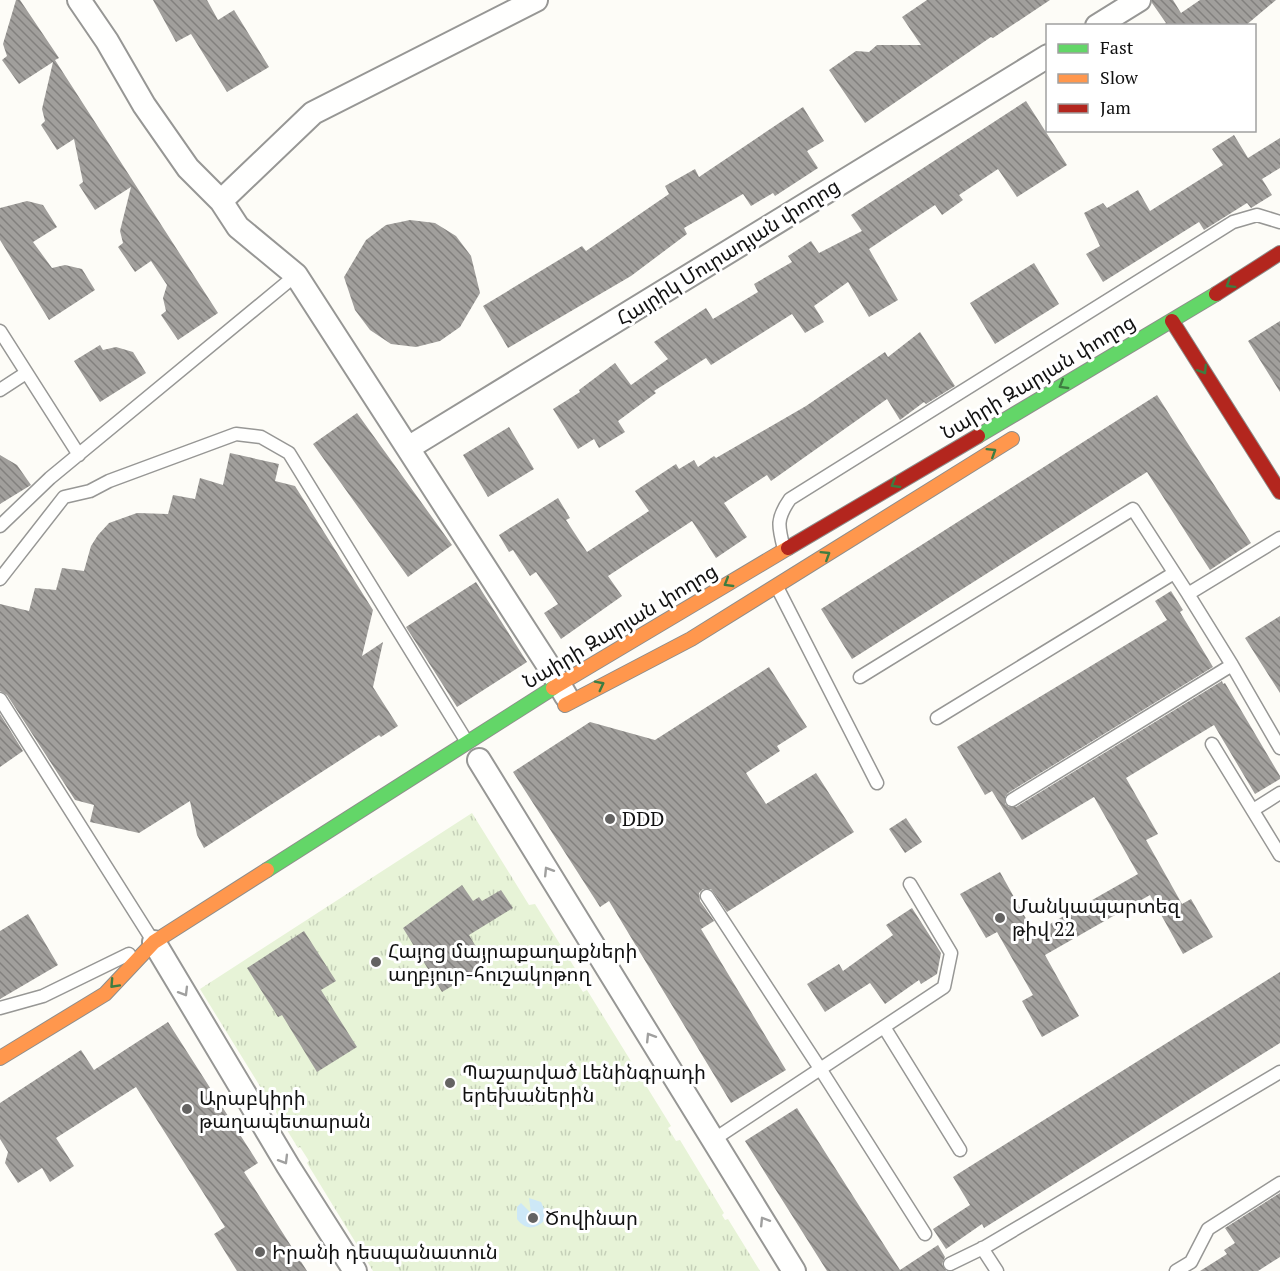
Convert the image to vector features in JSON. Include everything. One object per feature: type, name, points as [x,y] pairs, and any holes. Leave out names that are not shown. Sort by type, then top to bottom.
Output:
[{"type":"main road","name":"Նաիրի Զարյան փողոց","points":[[0,1058],[105,994],[164,951],[476,756],[564,693],[784,550],[1172,321],[1280,253]]},
{"type":"main road","points":[[1175,338],[1195,326],[1186,312]]},
{"type":"main road","points":[[1172,321],[1175,338],[1280,492]]},
{"type":"main road","name":"Նաիրի Զարյան փողոց","points":[[549,715],[564,693],[691,639],[1029,429]]},
{"type":"street","points":[[79,0],[107,41],[162,133],[188,168],[221,201],[238,227],[296,275],[564,693]]},
{"type":"street","points":[[221,201],[313,113],[536,0]]},
{"type":"street","points":[[1100,24],[1139,0]]},
{"type":"street","name":"Հայրիկ Մուրադյան փողոց","points":[[408,448],[1046,57]]},
{"type":"street","points":[[476,756],[794,1271]]},
{"type":"street","points":[[164,951],[288,1166],[355,1271]]},
{"type":"lane","points":[[784,550],[780,535],[779,514],[790,499],[1233,222],[1257,215],[1280,222]]},
{"type":"lane","points":[[0,526],[50,478],[296,275]]},
{"type":"lane","points":[[0,331],[79,455]]},
{"type":"lane","points":[[0,390],[26,373]]},
{"type":"lane","points":[[0,579],[64,497],[90,492],[109,481],[236,434],[261,437],[289,453],[476,756]]},
{"type":"lane","points":[[860,677],[1133,508],[1232,665],[1280,748]]},
{"type":"lane","points":[[1188,594],[1280,538]]},
{"type":"lane","points":[[937,718],[1174,573]]},
{"type":"lane","points":[[777,586],[877,783]]},
{"type":"lane","points":[[1011,800],[1232,665]]},
{"type":"lane","points":[[0,699],[164,951],[43,996],[0,1008]]},
{"type":"lane","points":[[1212,744],[1280,855]]},
{"type":"lane","points":[[1253,810],[1280,793]]},
{"type":"lane","points":[[713,1140],[944,987],[951,952],[910,884]]},
{"type":"lane","points":[[707,896],[925,1234]]},
{"type":"lane","points":[[884,1027],[960,1150]]},
{"type":"lane","points":[[950,1264],[984,1247],[1280,1072]]},
{"type":"lane","points":[[1176,1271],[1191,1262],[1208,1229],[1280,1183]]},
{"type":"lane","points":[[984,1247],[982,1248],[997,1271]]},
{"type":"green space","points":[[472,813],[529,905],[535,904],[581,978],[576,981],[583,992],[587,990],[671,1126],[668,1128],[676,1141],[680,1140],[724,1213],[722,1215],[725,1220],[728,1219],[760,1271],[373,1271],[307,1163],[309,1161],[300,1147],[298,1148],[200,989]]},
{"type":"water","points":[[529,1198],[541,1202],[546,1213],[545,1220],[534,1227],[527,1227],[517,1219],[517,1207],[521,1203],[531,1213]]},
{"type":"building","points":[[16,0],[20,0],[59,58],[55,60],[218,313],[178,340],[161,315],[166,311],[163,298],[167,285],[151,261],[135,272],[118,247],[123,243],[120,231],[131,187],[95,210],[79,185],[83,182],[74,139],[57,150],[41,125],[45,121],[42,109],[53,62],[19,84],[2,60],[7,56],[3,44]]},
{"type":"building","points":[[153,0],[207,0],[218,20],[234,10],[269,67],[227,92],[191,34],[176,42]]},
{"type":"building","points":[[927,0],[1050,0],[993,38],[991,37],[865,123],[829,70],[856,51],[869,52],[877,45],[921,45],[902,17]]},
{"type":"building","points":[[1152,0],[1173,0],[1181,13],[1200,0],[1276,0],[1247,24],[1165,24]]},
{"type":"building","points":[[1026,101],[1067,165],[1017,197],[998,169],[959,195],[963,200],[942,215],[935,205],[869,249],[898,300],[869,317],[848,282],[814,306],[824,322],[805,333],[792,314],[711,365],[706,358],[654,391],[656,393],[618,421],[625,432],[599,448],[594,439],[578,449],[553,409],[580,392],[579,390],[615,363],[631,385],[668,359],[654,342],[706,308],[713,319],[758,292],[754,284],[792,262],[788,256],[811,241],[819,253],[862,231],[851,215]]},
{"type":"building","points":[[803,107],[824,141],[807,151],[818,168],[775,196],[773,193],[751,206],[743,194],[684,228],[687,234],[631,276],[508,348],[483,306],[582,246],[586,251],[669,194],[665,186],[695,169],[699,177]]},
{"type":"building","points":[[1234,135],[1248,158],[1280,138],[1280,168],[1262,179],[1272,195],[1251,208],[1247,203],[1204,230],[1199,222],[1103,282],[1086,254],[1100,246],[1084,213],[1103,203],[1107,208],[1138,190],[1150,211],[1223,165],[1212,149]]},
{"type":"building","points":[[27,201],[43,205],[57,227],[33,242],[52,268],[65,265],[82,269],[95,290],[49,320],[0,240],[0,208]]},
{"type":"building","points":[[410,220],[435,223],[456,236],[471,256],[480,293],[460,327],[440,341],[416,347],[391,344],[370,330],[355,310],[344,277],[366,240],[386,225]]},
{"type":"building","points":[[1034,263],[1059,304],[995,344],[970,303]]},
{"type":"building","points":[[1280,321],[1280,392],[1248,341]]},
{"type":"building","points":[[920,332],[955,386],[926,404],[924,402],[900,420],[887,399],[771,481],[767,475],[724,503],[747,537],[716,558],[692,521],[608,576],[622,596],[561,639],[544,613],[558,604],[536,572],[530,576],[513,550],[509,552],[499,535],[558,498],[570,518],[566,520],[587,552],[649,511],[635,491],[676,464],[679,469],[694,460],[698,467],[714,456],[716,458],[806,406],[885,352],[888,357]]},
{"type":"building","points":[[100,345],[103,350],[116,347],[133,352],[146,373],[100,402],[74,361]]},
{"type":"building","points":[[1157,395],[1251,543],[1210,570],[1147,472],[852,659],[821,609]]},
{"type":"building","points":[[357,413],[452,545],[408,577],[313,444]]},
{"type":"building","points":[[509,427],[534,469],[488,497],[463,455]]},
{"type":"building","points":[[230,453],[279,464],[275,481],[295,486],[373,610],[362,656],[383,642],[373,687],[398,726],[381,737],[379,735],[204,848],[197,835],[190,801],[139,833],[90,822],[94,805],[75,800],[7,695],[0,691],[0,604],[29,611],[35,588],[56,590],[62,568],[84,571],[91,546],[109,523],[137,513],[168,514],[173,495],[195,499],[200,478],[223,485]]},
{"type":"building","points":[[0,455],[17,465],[31,485],[0,504]]},
{"type":"building","points":[[476,582],[527,662],[457,707],[406,627]]},
{"type":"building","points":[[1171,591],[1183,610],[1180,612],[1213,667],[1008,793],[1005,797],[1005,804],[1009,807],[1016,807],[1222,681],[1280,779],[1255,794],[1214,725],[1126,778],[1158,834],[1146,840],[1182,904],[1191,899],[1213,937],[1183,954],[1150,895],[1045,955],[1079,1016],[1042,1037],[1022,1001],[1033,995],[997,932],[986,938],[960,894],[1000,872],[1034,933],[1138,874],[1094,797],[1022,840],[992,791],[985,795],[957,747],[1167,620],[1155,601]]},
{"type":"building","points":[[1280,616],[1280,693],[1245,638]]},
{"type":"building","points":[[769,667],[807,727],[777,746],[780,751],[746,773],[766,804],[816,773],[854,832],[727,912],[711,889],[703,889],[699,893],[700,901],[714,921],[701,929],[786,1070],[731,1103],[609,901],[600,907],[513,772],[590,722],[655,740]]},
{"type":"building","points":[[0,714],[23,751],[0,767]]},
{"type":"building","points":[[906,818],[922,842],[905,853],[889,829]]},
{"type":"building","points":[[462,885],[473,901],[479,897],[482,901],[501,890],[513,908],[469,935],[487,965],[442,992],[403,928]]},
{"type":"building","points":[[912,908],[941,953],[937,974],[921,984],[919,980],[885,1004],[870,983],[825,1012],[807,984],[839,964],[843,971],[893,935],[886,925]]},
{"type":"building","points":[[28,914],[58,965],[0,999],[0,931]]},
{"type":"building","points":[[304,931],[336,981],[321,990],[357,1047],[317,1072],[282,1015],[278,1017],[247,968]]},
{"type":"building","points":[[1280,972],[1280,1043],[984,1228],[982,1224],[946,1249],[933,1229],[970,1205],[953,1177]]},
{"type":"building","points":[[168,1022],[258,1163],[244,1172],[307,1271],[237,1271],[214,1234],[225,1227],[136,1087],[56,1138],[74,1166],[50,1182],[42,1168],[18,1183],[5,1163],[8,1152],[0,1139],[0,1103],[81,1050],[94,1070]]},
{"type":"building","points":[[797,1108],[900,1270],[938,1245],[945,1257],[942,1264],[946,1271],[827,1271],[745,1141]]},
{"type":"building","points":[[1280,1193],[1280,1257],[1258,1271],[1200,1271],[1227,1254],[1224,1250],[1235,1243],[1225,1228]]},
{"type":"traffic: fast","points":[[978,436],[1216,294]]},
{"type":"traffic: fast","points":[[267,870],[553,688]]},
{"type":"traffic: slow","points":[[565,705],[691,639],[1012,439]]},
{"type":"traffic: slow","points":[[553,688],[788,548]]},
{"type":"traffic: slow","points":[[0,1058],[105,994],[154,942],[267,870]]},
{"type":"traffic: jam","points":[[1216,294],[1280,253]]},
{"type":"traffic: jam","points":[[1172,321],[1280,492]]},
{"type":"traffic: jam","points":[[788,548],[978,436]]},
{"type":"place","name":"DDD","points":[[610,819]]},
{"type":"place","name":"Մանկապարտեզ թիվ 22","points":[[1000,918]]},
{"type":"place","name":"Հայոց մայրաքաղաքների աղբյուր-հուշակոթող","points":[[376,962]]},
{"type":"place","name":"Պաշարված Լենինգրադի երեխաներին","points":[[450,1083]]},
{"type":"place","name":"Արաբկիրի թաղապետարան","points":[[187,1109]]},
{"type":"place","name":"Ծովինար","points":[[533,1218]]},
{"type":"place","name":"Իրանի դեսպանատուն","points":[[260,1252]]}]
